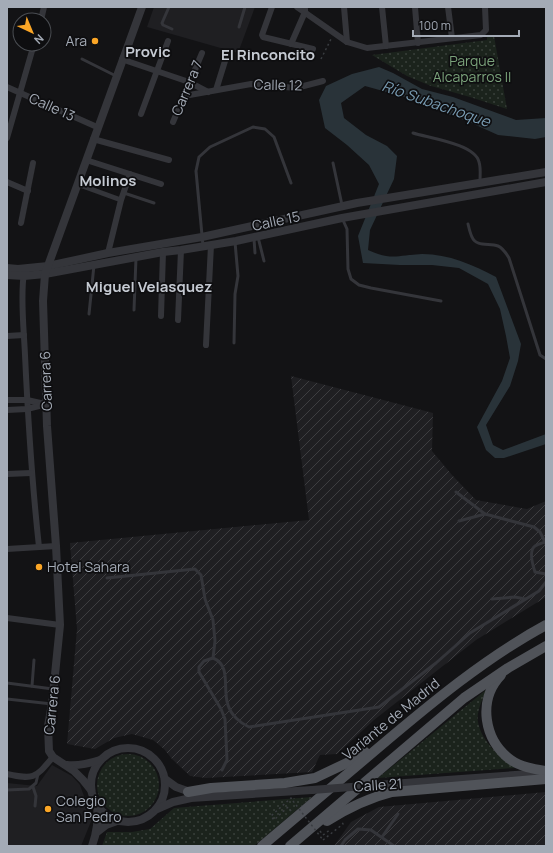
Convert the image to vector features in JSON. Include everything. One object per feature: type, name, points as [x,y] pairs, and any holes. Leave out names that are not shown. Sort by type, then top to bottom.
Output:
[{"type":"main road","name":"Variante de Madrid","points":[[262,846],[418,713],[524,637],[546,625]]},
{"type":"main road","points":[[290,846],[464,698],[508,668],[546,646]]},
{"type":"main road","points":[[508,668],[497,679],[493,686],[486,708],[487,723],[491,738],[511,761],[525,767],[546,772]]},
{"type":"main road","points":[[188,792],[211,788],[285,783],[315,778],[351,761],[418,713]]},
{"type":"main road","points":[[290,846],[350,807],[374,796],[392,792],[546,779]]},
{"type":"street","name":"Carrera 6","points":[[53,757],[49,751],[48,726],[52,704],[60,625],[47,426],[43,301],[46,270],[142,7]]},
{"type":"street","points":[[272,7],[262,35],[263,37],[313,49]]},
{"type":"street","points":[[297,7],[305,10],[333,33],[347,42],[367,48],[481,35],[485,32],[487,27],[485,7]]},
{"type":"street","points":[[344,7],[347,42]]},
{"type":"street","points":[[382,7],[386,46]]},
{"type":"street","points":[[415,7],[418,43]]},
{"type":"street","points":[[448,7],[452,38]]},
{"type":"street","points":[[291,44],[305,10]]},
{"type":"street","points":[[141,114],[168,41]]},
{"type":"street","points":[[7,138],[32,52]]},
{"type":"street","name":"Carrera 7","points":[[173,122],[202,53]]},
{"type":"street","points":[[122,59],[189,82],[208,92]]},
{"type":"street","points":[[216,90],[225,61]]},
{"type":"street","name":"Calle 12","points":[[184,96],[251,84],[296,88],[323,81]]},
{"type":"street","name":"Calle 13","points":[[7,87],[97,127]]},
{"type":"street","points":[[93,139],[169,160]]},
{"type":"street","points":[[86,160],[161,184]]},
{"type":"street","points":[[21,222],[33,163]]},
{"type":"street","name":"Calle 15","points":[[46,270],[108,253],[202,237],[357,203],[546,172]]},
{"type":"street","points":[[108,253],[122,197],[130,174]]},
{"type":"street","points":[[7,182],[28,191]]},
{"type":"street","name":"Calle 15","points":[[7,275],[94,265],[163,252],[236,241],[342,218],[389,211],[546,182]]},
{"type":"street","points":[[480,183],[481,194]]},
{"type":"street","points":[[77,184],[122,197]]},
{"type":"street","points":[[342,206],[342,218]]},
{"type":"street","points":[[206,345],[207,246]]},
{"type":"street","points":[[178,320],[181,250]]},
{"type":"street","points":[[161,316],[163,252]]},
{"type":"street","name":"Calle 15","points":[[7,268],[24,272]]},
{"type":"street","name":"Carrera 6","points":[[24,272],[24,335],[27,409],[31,473],[39,547]]},
{"type":"street","points":[[7,336],[24,335]]},
{"type":"street","points":[[7,400],[27,400],[47,404]]},
{"type":"street","points":[[7,410],[27,409],[47,404]]},
{"type":"street","points":[[7,474],[31,473]]},
{"type":"street","points":[[7,550],[56,546]]},
{"type":"street","points":[[7,618],[60,625]]},
{"type":"street","points":[[90,790],[94,769],[100,760],[117,749],[138,749],[148,753],[156,760],[162,769],[165,779],[164,795],[162,800],[150,815],[134,822],[117,821],[106,825],[97,832]]},
{"type":"street","points":[[7,774],[31,778],[38,774],[53,757],[79,775],[90,790],[102,813],[117,821]]},
{"type":"street","points":[[64,765],[82,765],[100,760]]},
{"type":"street","name":"Calle 21","points":[[156,809],[185,799],[209,796],[312,790],[546,772]]},
{"type":"street","name":"Calle 21","points":[[165,779],[176,788],[209,796]]},
{"type":"street","points":[[92,846],[97,832],[97,806]]},
{"type":"lane","points":[[169,7],[162,23],[163,25],[172,29]]},
{"type":"lane","points":[[239,27],[245,7]]},
{"type":"lane","points":[[82,59],[116,76]]},
{"type":"lane","points":[[207,246],[202,237],[196,171],[199,157],[210,147],[253,127],[265,129],[274,137],[291,183]]},
{"type":"lane","points":[[413,133],[466,148],[474,153],[479,161],[480,183]]},
{"type":"lane","points":[[334,163],[342,206]]},
{"type":"lane","points":[[122,197],[154,203]]},
{"type":"lane","points":[[342,218],[347,229],[348,269],[351,279],[358,285],[441,301]]},
{"type":"lane","points":[[468,224],[472,238],[475,241],[478,243],[499,246],[505,251],[509,258],[540,355],[546,360]]},
{"type":"lane","points":[[255,253],[256,236]]},
{"type":"lane","points":[[256,236],[264,261]]},
{"type":"lane","points":[[234,343],[235,294],[238,276],[236,241]]},
{"type":"lane","points":[[134,310],[136,258]]},
{"type":"lane","points":[[89,314],[94,265]]},
{"type":"lane","points":[[456,492],[484,514],[534,527],[540,532],[545,543],[535,546],[532,549],[532,554],[536,572],[546,574]]},
{"type":"lane","points":[[459,521],[484,514]]},
{"type":"lane","points":[[107,578],[195,568],[201,575],[205,599],[213,620],[215,641],[213,658]]},
{"type":"lane","points":[[222,770],[226,760],[225,719],[221,709],[199,672],[199,667],[204,661],[213,658],[219,661],[224,668],[228,705],[242,724],[249,727],[379,707],[436,663],[470,633],[539,591],[546,582]]},
{"type":"lane","points":[[492,599],[515,597],[525,599]]},
{"type":"lane","points":[[32,686],[34,660]]},
{"type":"lane","points":[[7,683],[53,689]]},
{"type":"lane","points":[[7,699],[52,704]]},
{"type":"lane","points":[[221,709],[228,705]]},
{"type":"lane","points":[[7,790],[29,789],[33,787],[36,783],[38,774]]},
{"type":"lane","points":[[33,787],[36,796],[35,806]]},
{"type":"lane","points":[[382,837],[398,814]]},
{"type":"lane","points":[[341,846],[345,840],[358,829],[371,830],[394,846]]},
{"type":"path","points":[[321,59],[333,33]]},
{"type":"path","points":[[297,817],[288,807],[274,820],[271,816],[291,798],[323,840],[343,824],[341,821]]},
{"type":"path","points":[[317,828],[323,835],[335,826]]},
{"type":"shaded area","points":[[154,7],[255,7],[238,53],[147,27]]},
{"type":"shaded area","points":[[291,376],[433,413],[432,451],[476,500],[527,509],[546,501],[546,597],[476,640],[374,720],[337,754],[320,755],[312,772],[206,778],[190,776],[164,749],[153,740],[132,734],[114,738],[95,749],[67,744],[77,629],[70,543],[309,520]]},
{"type":"shaded area","name":"Colegio San Pedro","points":[[52,765],[72,776],[80,785],[92,819],[81,846],[7,846],[7,783],[37,786]]},
{"type":"shaded area","points":[[546,792],[546,846],[334,846],[351,822],[379,807]]},
{"type":"green space","name":"Parque Alcaparros II","points":[[487,36],[494,36],[507,109],[431,86],[407,76],[372,55],[487,40]]},
{"type":"green space","points":[[487,689],[478,714],[480,730],[492,748],[515,768],[378,778]]},
{"type":"green space","points":[[122,754],[134,754],[150,763],[157,773],[159,785],[157,797],[150,807],[134,816],[122,816],[111,811],[102,802],[97,791],[97,779],[102,768],[111,759]]},
{"type":"green space","points":[[312,797],[254,846],[102,846],[107,832],[132,832],[150,829],[174,808]]},
{"type":"water","name":"Río Subachoque","points":[[379,67],[422,89],[453,97],[516,120],[546,118],[546,137],[535,139],[498,135],[419,101],[365,86],[341,103],[344,118],[366,135],[387,146],[397,156],[394,179],[370,230],[368,250],[389,256],[432,254],[442,256],[470,264],[496,277],[521,344],[518,361],[510,386],[486,425],[493,445],[503,450],[546,434],[546,444],[504,458],[495,458],[486,450],[477,427],[502,381],[510,358],[500,309],[488,284],[459,268],[432,265],[363,263],[358,236],[379,184],[369,165],[325,128],[319,100],[326,86],[352,74]]},
{"type":"place","name":"Ara","points":[[95,41]]},
{"type":"place","name":"Hotel Sahara","points":[[39,567]]},
{"type":"place","name":"Colegio San Pedro","points":[[48,809]]},
{"type":"district","name":"Provic","points":[[148,52]]},
{"type":"district","name":"El Rinconcito","points":[[268,55]]},
{"type":"district","name":"Molinos","points":[[108,181]]},
{"type":"district","name":"Miguel Velasquez","points":[[149,287]]}]
